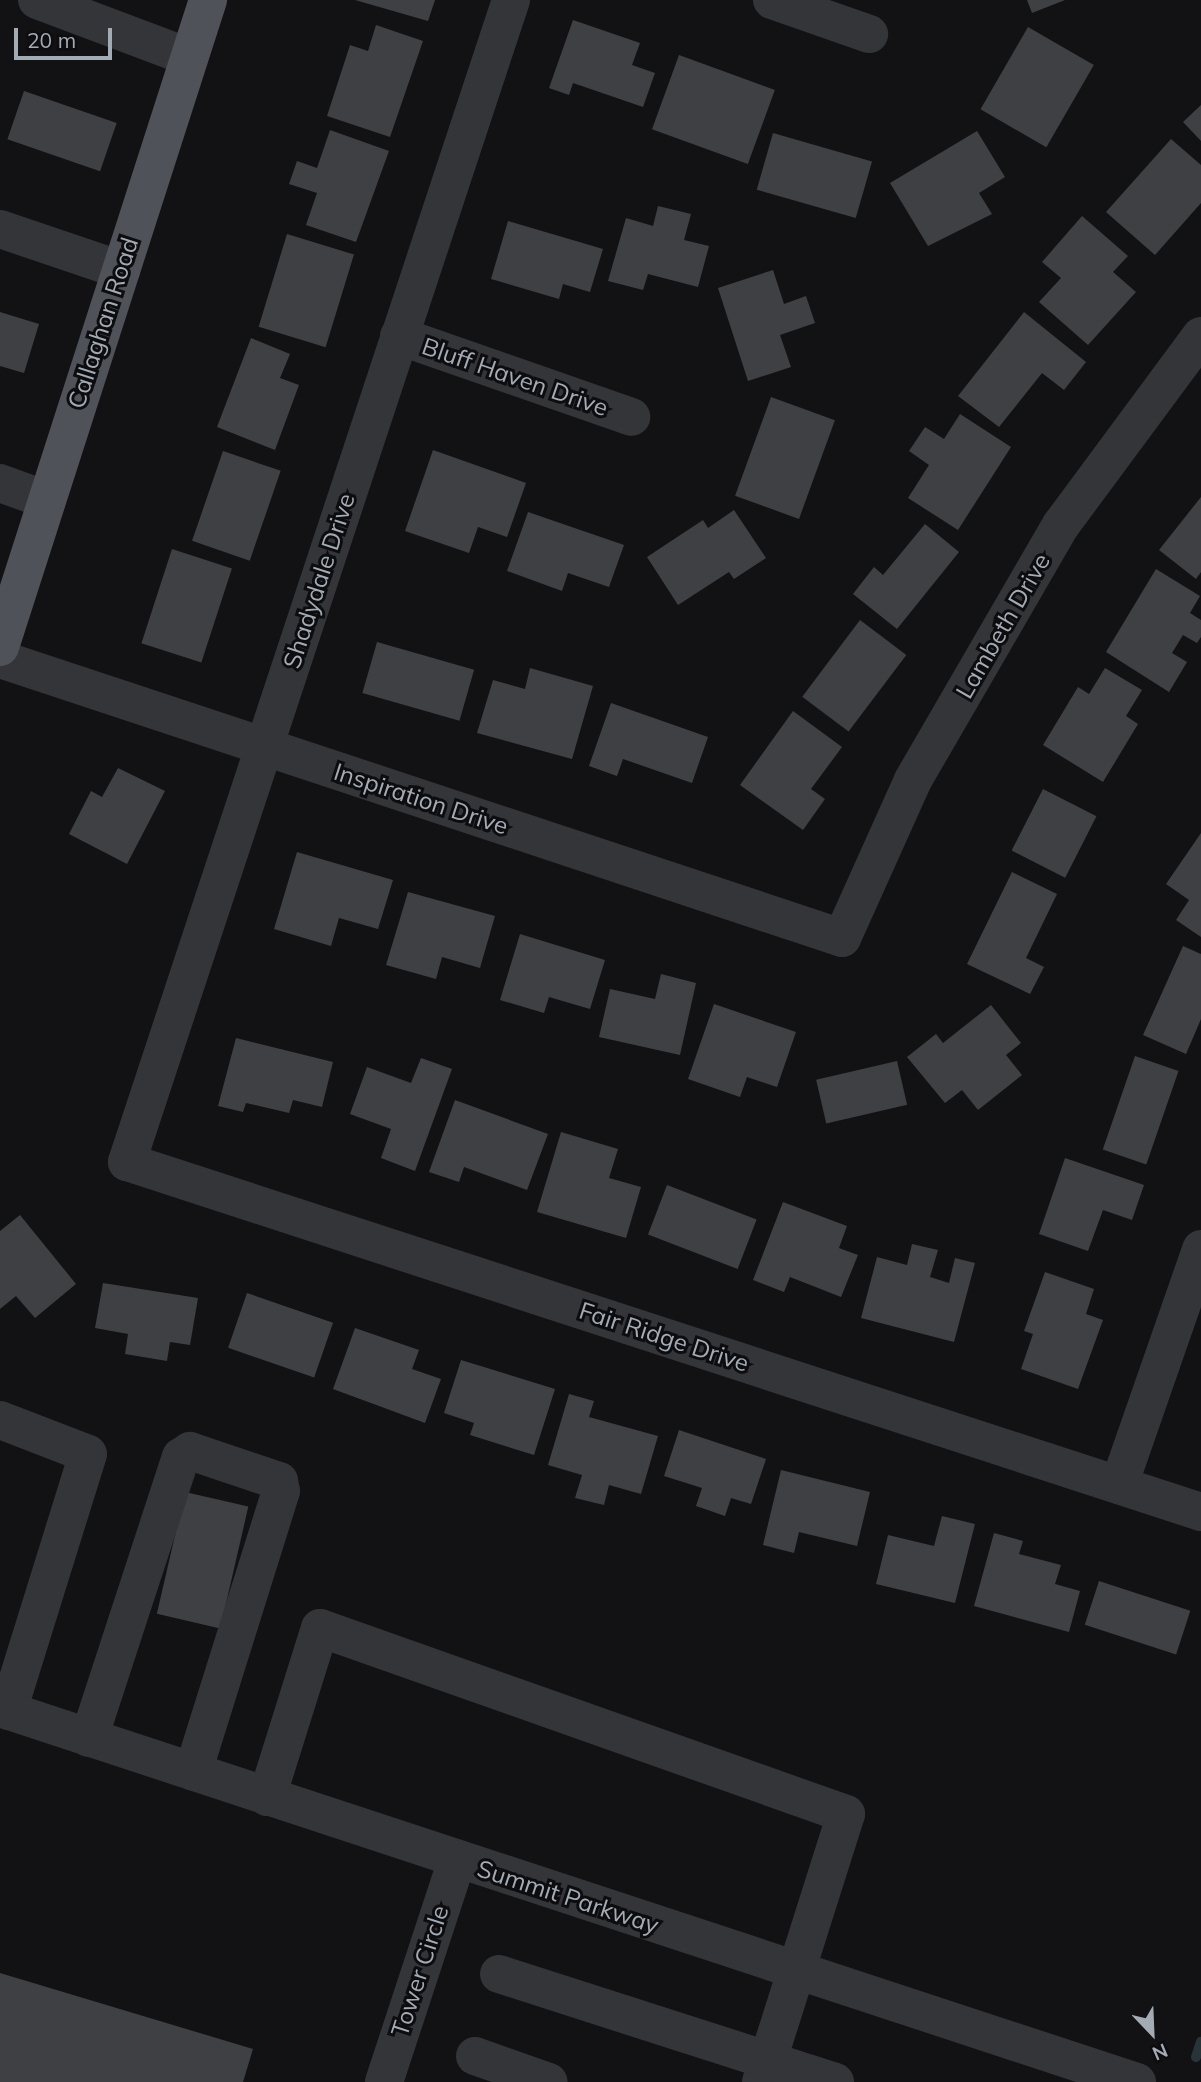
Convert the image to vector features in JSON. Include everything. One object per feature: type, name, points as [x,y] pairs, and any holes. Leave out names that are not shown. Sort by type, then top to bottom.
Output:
[{"type":"main road","name":"Callaghan Road","points":[[0,647],[208,0]]},
{"type":"street","points":[[37,0],[189,57]]},
{"type":"street","name":"Shadydale Drive","points":[[127,1162],[511,0]]},
{"type":"street","points":[[772,0],[869,34]]},
{"type":"street","points":[[0,229],[121,270]]},
{"type":"street","name":"Bluff Haven Drive","points":[[399,336],[631,417]]},
{"type":"street","name":"Lambeth Drive","points":[[842,938],[913,780],[1062,525],[1201,336]]},
{"type":"street","points":[[0,483],[47,500]]},
{"type":"street","name":"Inspiration Drive","points":[[0,659],[842,938]]},
{"type":"street","name":"Fair Ridge Drive","points":[[127,1162],[1201,1512]]},
{"type":"street","points":[[1119,1485],[1201,1249]]},
{"type":"street","points":[[0,1420],[88,1454],[4,1710]]},
{"type":"street","points":[[89,1738],[181,1457],[190,1451],[279,1481],[281,1491],[193,1772]]},
{"type":"street","points":[[267,1797],[320,1628],[846,1814],[794,1970],[764,2071]]},
{"type":"street","name":"Summit Parkway","points":[[4,1710],[1137,2082]]},
{"type":"street","name":"Tower Circle","points":[[384,2082],[457,1860]]},
{"type":"street","points":[[499,1974],[764,2071],[835,2082]]},
{"type":"street","points":[[475,2056],[549,2082]]},
{"type":"building","points":[[355,0],[435,0],[428,21]]},
{"type":"building","points":[[1027,0],[1065,0],[1032,13]]},
{"type":"building","points":[[573,20],[640,43],[632,65],[655,73],[643,107],[573,83],[569,95],[549,88]]},
{"type":"building","points":[[376,25],[423,41],[390,137],[327,116],[350,45],[368,51]]},
{"type":"building","points":[[1028,27],[1094,65],[1046,147],[980,109]]},
{"type":"building","points":[[679,55],[775,90],[748,164],[652,129]]},
{"type":"building","points":[[24,91],[117,123],[100,171],[7,139]]},
{"type":"building","points":[[1201,105],[1201,141],[1183,122]]},
{"type":"building","points":[[330,130],[389,151],[356,242],[306,225],[317,193],[289,184],[297,161],[317,168]]},
{"type":"building","points":[[977,131],[1005,177],[979,193],[992,214],[928,246],[890,183]]},
{"type":"building","points":[[773,133],[872,161],[856,218],[757,190]]},
{"type":"building","points":[[1171,139],[1201,165],[1201,203],[1155,255],[1106,212]]},
{"type":"building","points":[[658,206],[691,214],[684,240],[709,246],[698,287],[648,274],[643,290],[608,281],[626,218],[653,226]]},
{"type":"building","points":[[1082,216],[1128,256],[1113,272],[1136,292],[1088,345],[1039,302],[1061,278],[1042,262]]},
{"type":"building","points":[[508,221],[603,249],[590,292],[563,284],[559,299],[491,279]]},
{"type":"building","points":[[287,234],[354,254],[326,347],[259,327]]},
{"type":"building","points":[[773,270],[784,304],[806,296],[815,323],[780,335],[791,367],[748,381],[718,288]]},
{"type":"building","points":[[0,312],[39,324],[24,373],[0,366]]},
{"type":"building","points":[[1024,312],[1086,362],[1064,390],[1042,373],[999,427],[958,396]]},
{"type":"building","points":[[251,338],[290,354],[280,378],[299,385],[275,450],[217,427]]},
{"type":"building","points":[[771,397],[835,420],[799,519],[735,496]]},
{"type":"building","points":[[960,414],[1011,447],[958,530],[908,498],[929,465],[909,451],[925,427],[944,439]]},
{"type":"building","points":[[433,450],[526,483],[507,537],[478,527],[469,553],[405,531]]},
{"type":"building","points":[[223,451],[281,471],[250,561],[192,541]]},
{"type":"building","points":[[1201,497],[1201,572],[1196,579],[1159,550]]},
{"type":"building","points":[[734,510],[766,558],[734,579],[729,572],[678,605],[647,557],[703,520],[708,528]]},
{"type":"building","points":[[528,512],[624,545],[609,587],[568,573],[562,591],[507,571]]},
{"type":"building","points":[[925,524],[959,552],[897,629],[853,594],[874,567],[883,575]]},
{"type":"building","points":[[172,549],[232,568],[201,663],[141,643]]},
{"type":"building","points":[[1156,569],[1200,596],[1190,613],[1201,620],[1201,637],[1197,643],[1183,635],[1172,653],[1187,662],[1169,692],[1106,652]]},
{"type":"building","points":[[860,620],[906,655],[849,732],[802,697]]},
{"type":"building","points":[[377,642],[474,670],[459,721],[362,693]]},
{"type":"building","points":[[530,668],[593,686],[572,759],[477,733],[493,680],[525,689]]},
{"type":"building","points":[[1105,668],[1142,690],[1126,716],[1138,724],[1103,782],[1043,745],[1078,687],[1089,694]]},
{"type":"building","points":[[611,703],[708,737],[692,783],[623,759],[617,776],[589,766]]},
{"type":"building","points":[[793,711],[842,747],[811,789],[825,799],[803,830],[740,785]]},
{"type":"building","points":[[118,768],[165,791],[127,864],[69,834],[91,791],[102,797]]},
{"type":"building","points":[[1043,789],[1096,816],[1065,878],[1012,850]]},
{"type":"building","points":[[1201,833],[1201,937],[1176,920],[1189,900],[1166,884]]},
{"type":"building","points":[[297,852],[393,880],[378,929],[339,918],[331,946],[274,929]]},
{"type":"building","points":[[1012,872],[1057,894],[1026,958],[1044,967],[1030,994],[967,964]]},
{"type":"building","points":[[408,892],[495,916],[480,968],[442,957],[436,979],[386,965]]},
{"type":"building","points":[[520,934],[605,960],[590,1009],[549,997],[544,1013],[500,1000]]},
{"type":"building","points":[[1183,946],[1201,954],[1201,1019],[1186,1054],[1143,1035]]},
{"type":"building","points":[[661,974],[696,983],[680,1055],[599,1037],[610,989],[655,999]]},
{"type":"building","points":[[714,1004],[796,1032],[777,1087],[747,1077],[740,1097],[688,1079]]},
{"type":"building","points":[[991,1005],[1021,1043],[1006,1055],[1022,1075],[978,1110],[962,1090],[945,1103],[907,1057],[936,1034],[943,1043]]},
{"type":"building","points":[[236,1038],[333,1062],[322,1107],[293,1100],[289,1113],[246,1103],[243,1112],[218,1106]]},
{"type":"building","points":[[1135,1056],[1178,1071],[1146,1165],[1103,1150]]},
{"type":"building","points":[[421,1058],[452,1069],[415,1171],[381,1158],[391,1129],[350,1114],[367,1067],[411,1083]]},
{"type":"building","points":[[897,1061],[907,1105],[826,1124],[816,1080]]},
{"type":"building","points":[[455,1100],[548,1134],[527,1190],[464,1167],[459,1182],[429,1172]]},
{"type":"building","points":[[561,1132],[618,1149],[609,1178],[641,1187],[626,1238],[537,1212]]},
{"type":"building","points":[[1065,1158],[1144,1185],[1132,1220],[1103,1210],[1088,1251],[1039,1234]]},
{"type":"building","points":[[667,1185],[757,1219],[738,1269],[648,1234]]},
{"type":"building","points":[[783,1202],[847,1226],[839,1248],[858,1255],[841,1297],[790,1277],[784,1292],[753,1280]]},
{"type":"building","points":[[20,1215],[76,1284],[35,1318],[16,1296],[0,1309],[0,1231]]},
{"type":"building","points":[[912,1244],[938,1250],[930,1277],[949,1283],[955,1258],[975,1263],[954,1342],[861,1318],[877,1257],[907,1265]]},
{"type":"building","points":[[1045,1272],[1094,1289],[1086,1314],[1103,1320],[1078,1389],[1021,1369],[1033,1334],[1024,1331]]},
{"type":"building","points":[[103,1283],[198,1298],[190,1345],[170,1342],[167,1361],[125,1354],[128,1334],[95,1328]]},
{"type":"building","points":[[247,1293],[333,1323],[314,1377],[228,1348]]},
{"type":"building","points":[[355,1328],[419,1350],[412,1369],[441,1379],[425,1423],[333,1389]]},
{"type":"building","points":[[461,1360],[555,1389],[534,1455],[470,1435],[474,1423],[444,1413]]},
{"type":"building","points":[[569,1394],[594,1401],[589,1417],[658,1436],[641,1494],[609,1485],[604,1505],[575,1498],[582,1475],[548,1465]]},
{"type":"building","points":[[679,1430],[766,1459],[751,1504],[731,1498],[725,1516],[696,1506],[702,1488],[664,1476]]},
{"type":"building","points":[[781,1470],[870,1492],[857,1546],[799,1532],[794,1553],[763,1545]]},
{"type":"building","points":[[185,1492],[248,1507],[220,1628],[157,1614]]},
{"type":"building","points":[[942,1516],[975,1524],[955,1603],[876,1584],[888,1535],[934,1546]]},
{"type":"building","points":[[994,1533],[1023,1541],[1019,1554],[1061,1565],[1055,1584],[1080,1591],[1069,1632],[974,1606]]},
{"type":"building","points":[[1099,1581],[1190,1611],[1176,1654],[1085,1625]]},
{"type":"building","points":[[0,1973],[253,2049],[243,2082],[0,2082]]},
{"type":"waterway","points":[[1196,2057],[1201,2042]]}]
